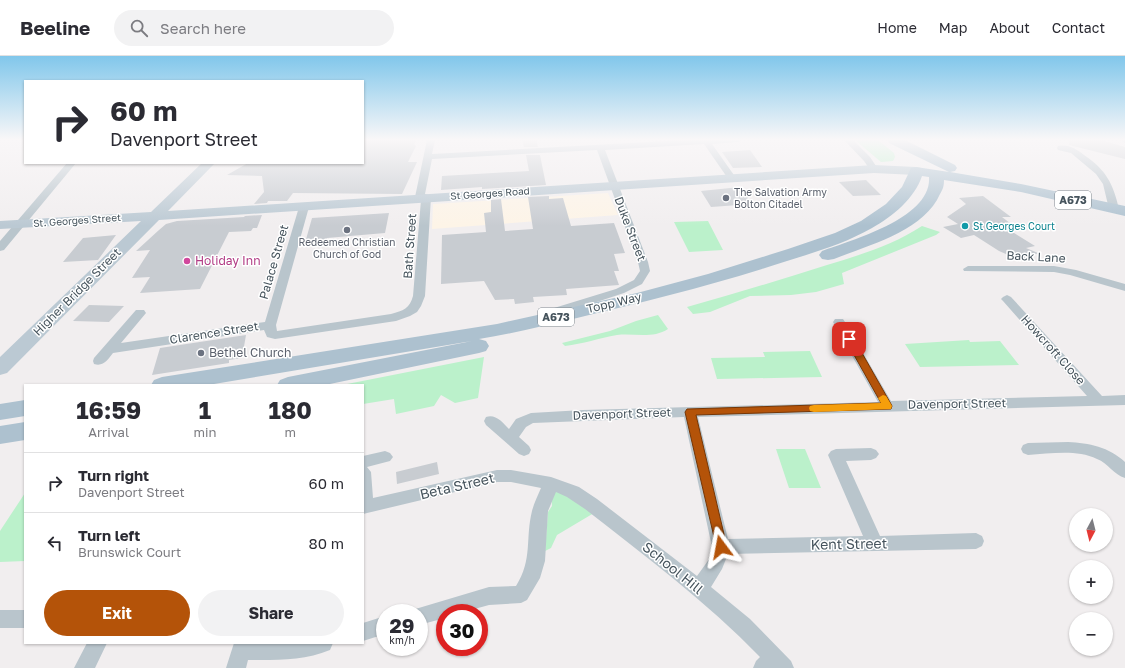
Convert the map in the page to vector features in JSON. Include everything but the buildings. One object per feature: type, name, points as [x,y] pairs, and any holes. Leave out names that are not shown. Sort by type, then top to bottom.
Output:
[{"type":"main road","name":"Higher Bridge Street","points":[[0,368],[203,169]]},
{"type":"main road","name":"St Georges Road","points":[[154,216],[304,207],[423,197],[874,169],[930,171],[1021,188],[1120,210]]},
{"type":"main road","points":[[860,170],[894,181],[907,190]]},
{"type":"main road","name":"A673","points":[[930,171],[967,183],[1021,188]]},
{"type":"main road","name":"Topp Way","points":[[168,384],[497,330],[654,294],[714,278],[794,253],[841,236],[867,224],[891,207],[913,182],[930,171]]},
{"type":"main road","name":"Topp Way","points":[[293,384],[558,329],[686,298],[797,265],[886,233],[912,218],[930,200],[930,171]]},
{"type":"main road","name":"St. Georges Street","points":[[0,225],[154,216]]},
{"type":"main road","points":[[0,412],[24,408]]},
{"type":"main road","points":[[0,435],[24,430]]},
{"type":"street","points":[[0,248],[67,169]]},
{"type":"street","name":"Bath Street","points":[[419,296],[423,197],[426,169]]},
{"type":"street","name":"Duke Street","points":[[497,330],[631,286],[638,282],[643,276],[645,271],[644,262],[607,169]]},
{"type":"street","points":[[725,169],[732,178]]},
{"type":"street","points":[[1097,169],[1100,172],[1120,210]]},
{"type":"street","name":"Palace Street","points":[[270,325],[304,207]]},
{"type":"street","name":"Back Lane","points":[[968,269],[1054,269],[1072,272],[1125,288]]},
{"type":"street","name":"Clarence Street","points":[[109,349],[270,325],[271,334],[275,335],[392,318],[410,312],[415,308],[419,296]]},
{"type":"street","name":"Howcroft Close","points":[[1007,299],[1099,401]]},
{"type":"street","points":[[99,361],[140,313]]},
{"type":"street","points":[[839,322],[887,406]]},
{"type":"street","name":"Davenport Street","points":[[511,438],[521,423],[531,418],[583,415],[1125,400]]},
{"type":"street","points":[[690,412],[721,547],[721,553],[717,564],[699,588]]},
{"type":"street","points":[[491,421],[524,450]]},
{"type":"street","points":[[1028,450],[1087,448],[1108,457],[1123,469]]},
{"type":"street","points":[[872,454],[836,455],[875,543]]},
{"type":"street","points":[[364,462],[385,457]]},
{"type":"street","name":"Beta Street","points":[[364,507],[497,476],[528,478],[551,483]]},
{"type":"street","points":[[428,613],[489,596],[521,594],[531,578],[536,561],[540,511],[551,483]]},
{"type":"street","name":"School Hill","points":[[551,483],[573,492],[591,504],[699,588],[743,626],[773,664]]},
{"type":"street","name":"Kent Street","points":[[721,547],[976,541]]},
{"type":"street","points":[[0,619],[24,619]]},
{"type":"street","points":[[364,632],[376,628]]},
{"type":"street","points":[[84,668],[96,644]]},
{"type":"street","points":[[241,654],[290,650],[318,644]]},
{"type":"shaded area","points":[[608,193],[618,215],[432,229],[433,204]]},
{"type":"green space","points":[[708,221],[723,250],[689,252],[674,222]]},
{"type":"green space","points":[[922,226],[940,232],[936,235],[842,273],[844,284],[816,292],[791,295],[750,296],[710,312],[693,314],[687,307],[864,253],[900,239]]},
{"type":"green space","points":[[658,315],[668,329],[656,334],[617,335],[565,346],[562,343],[610,331],[636,321]]},
{"type":"green space","points":[[969,340],[970,342],[1000,341],[1019,365],[920,367],[905,344]]},
{"type":"green space","points":[[810,351],[822,377],[717,379],[711,358],[765,357],[763,352]]},
{"type":"green space","points":[[484,357],[478,398],[455,403],[441,395],[434,406],[396,414],[394,399],[364,404],[364,384],[347,384]]},
{"type":"green space","points":[[776,449],[805,449],[821,488],[789,488]]},
{"type":"green space","points":[[551,483],[599,510],[557,535],[551,548],[545,551],[548,512],[552,506]]},
{"type":"green space","points":[[24,495],[24,561],[0,562],[0,531]]},
{"type":"slow traffic","points":[[814,408],[887,406],[883,398]]},
{"type":"place","name":"The Salvation Army Bolton Citadel","points":[[726,198]]},
{"type":"place","name":"St Georges Court","points":[[965,226]]},
{"type":"place","name":"Redeemed Christian Church of God","points":[[347,230]]},
{"type":"place","name":"Holiday Inn","points":[[187,261]]},
{"type":"place","name":"Bethel Church","points":[[201,353]]},
{"type":"route","points":[[721,547],[690,412],[887,406],[849,339]]}]
